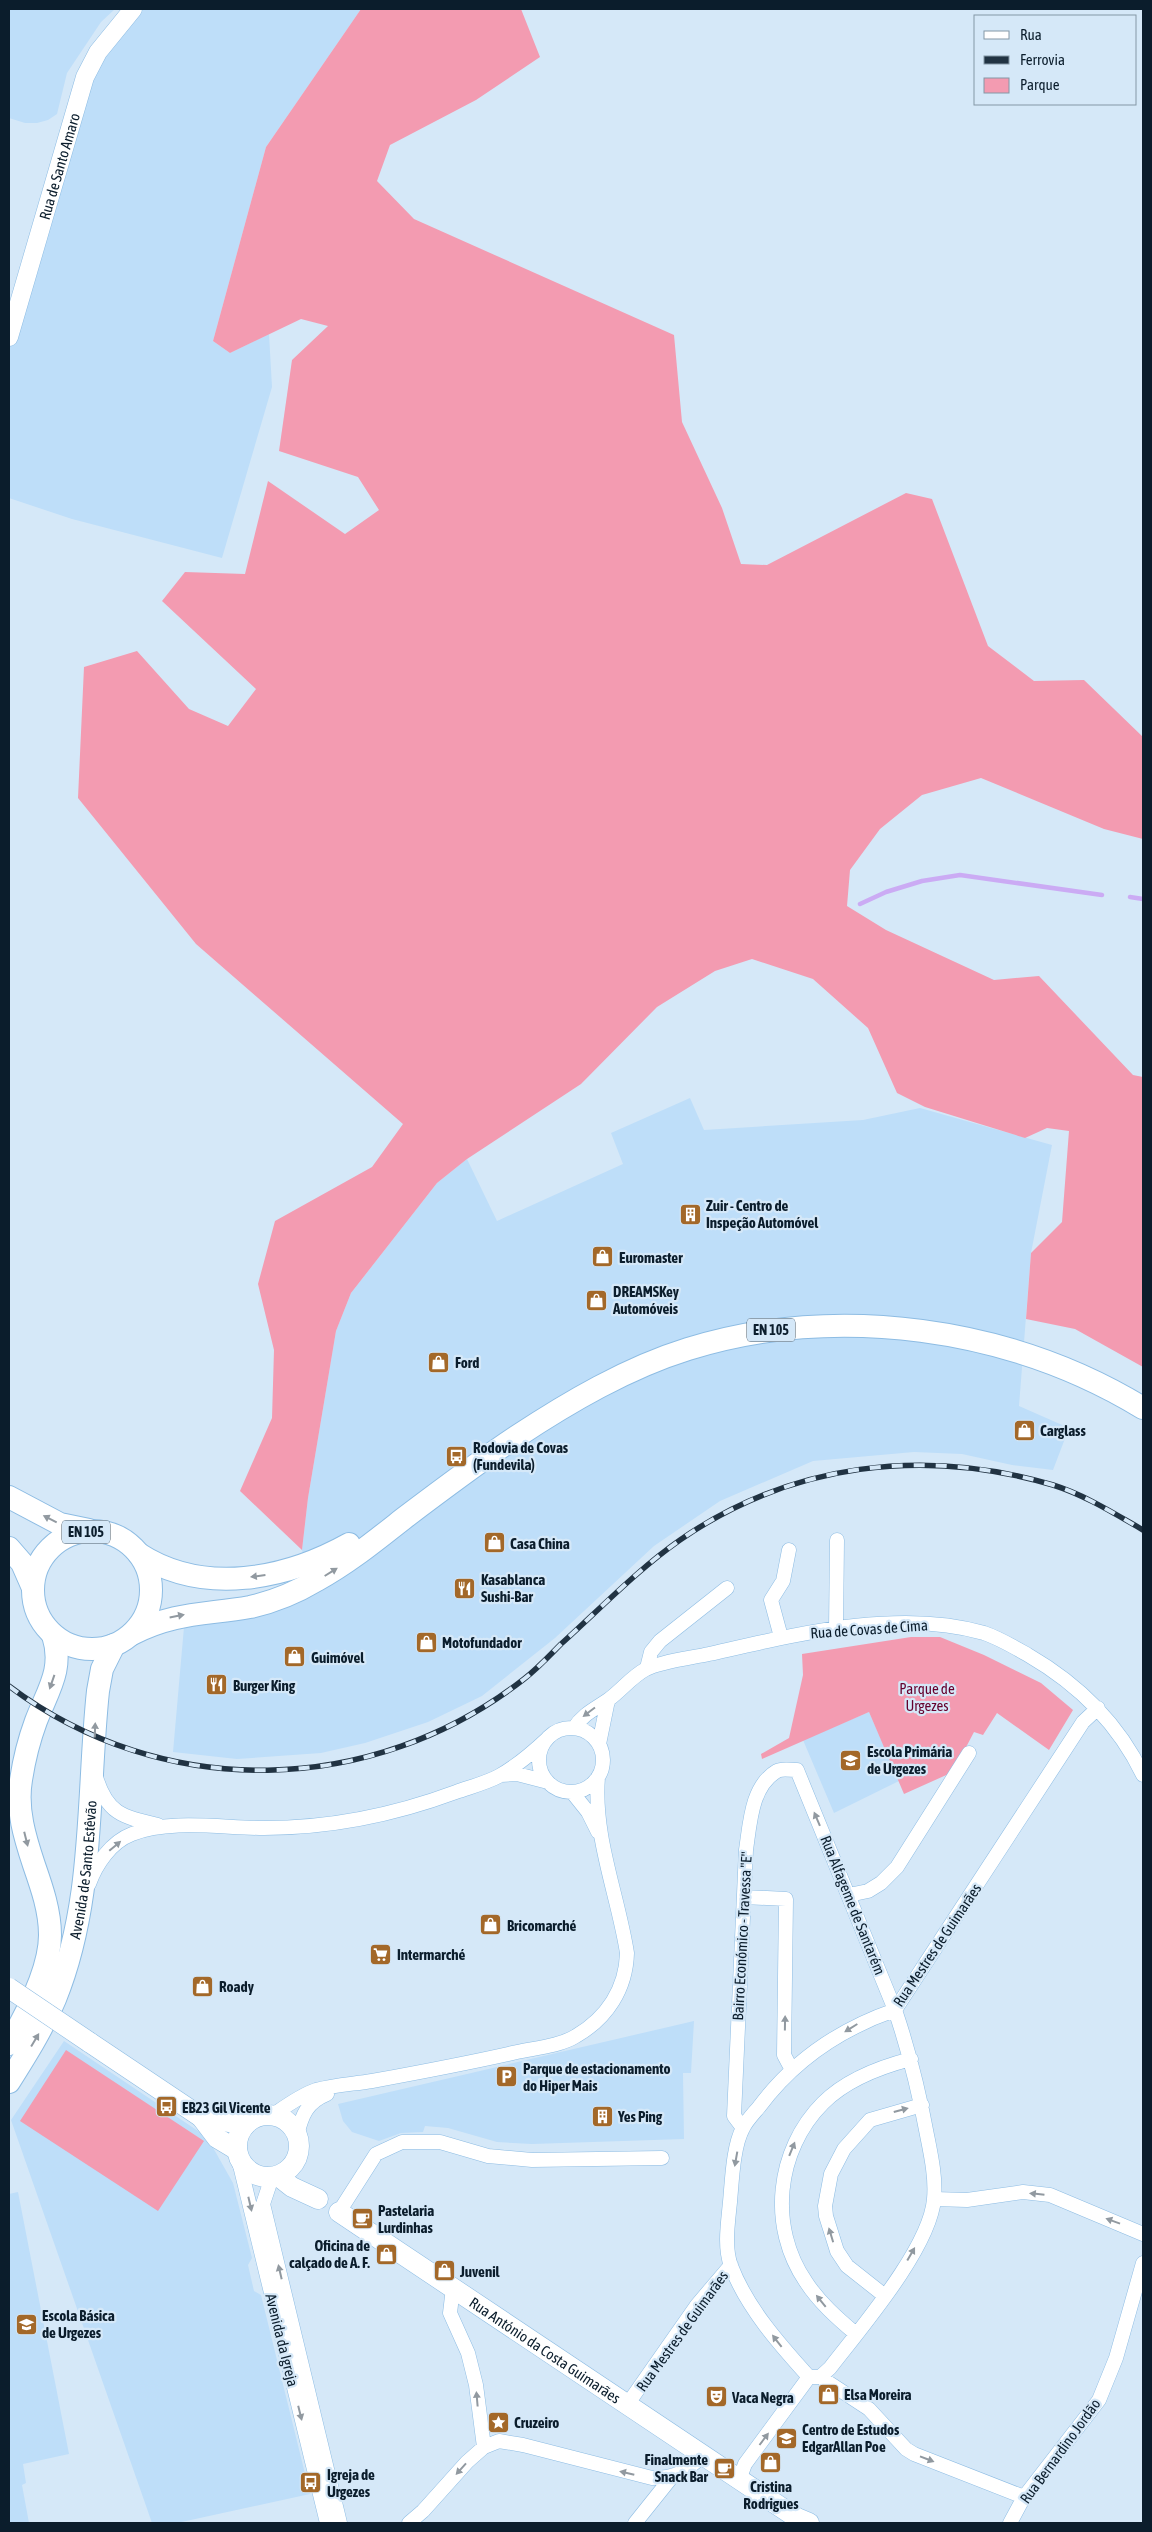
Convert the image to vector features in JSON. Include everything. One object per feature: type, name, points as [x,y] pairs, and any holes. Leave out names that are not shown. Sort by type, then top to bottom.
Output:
[{"type":"main road","name":"EN 105","points":[[9,1548],[22,1563],[33,1588],[38,1614],[53,1635],[66,1644],[82,1648],[98,1649],[123,1640],[155,1622],[180,1615],[253,1606],[295,1591],[351,1560],[428,1500],[516,1437],[571,1403],[623,1375],[686,1350],[745,1334],[785,1328],[872,1327],[926,1332],[987,1344],[1033,1356],[1091,1379],[1143,1408]]},
{"type":"main road","name":"EN 105","points":[[9,1497],[60,1524],[119,1538],[153,1563],[170,1569],[214,1578],[270,1575],[321,1559],[428,1500]]},
{"type":"main road","name":"EN 105","points":[[33,1588],[36,1570],[45,1554],[52,1547],[59,1541],[76,1533],[95,1531]]},
{"type":"main road","name":"EN 105","points":[[123,1640],[143,1620],[150,1604],[151,1586],[148,1569],[139,1554]]},
{"type":"main road","name":"Avenida de Santo Estêvão","points":[[9,2044],[38,1983],[50,1946],[45,1898],[26,1840],[21,1818],[20,1783],[28,1744],[54,1680],[58,1650],[53,1635]]},
{"type":"main road","name":"Avenida de Santo Estêvão","points":[[9,2082],[38,2034],[55,1999],[75,1937],[82,1902],[98,1691],[102,1669],[123,1640]]},
{"type":"main road","points":[[9,1988],[201,2118],[217,2138],[238,2153],[252,2173],[262,2177],[275,2176],[287,2170],[295,2163],[299,2144],[297,2135],[292,2125],[284,2118],[274,2115],[263,2115],[253,2118],[245,2124],[240,2132],[238,2153]]},
{"type":"main road","points":[[201,2118],[245,2124]]},
{"type":"main road","name":"Rua António da Costa Guimarães","points":[[295,2163],[302,2181],[318,2200]]},
{"type":"main road","points":[[275,2176],[318,2200]]},
{"type":"main road","name":"Rua António da Costa Guimarães","points":[[339,2212],[739,2480],[797,2518],[809,2523]]},
{"type":"street","name":"Rua de Santo Amaro","points":[[9,337],[85,76],[98,52],[133,9]]},
{"type":"street","points":[[836,1630],[837,1540]]},
{"type":"street","points":[[781,1637],[771,1600],[783,1581],[789,1550]]},
{"type":"street","points":[[647,1668],[651,1652],[660,1641],[727,1588]]},
{"type":"street","name":"Rua de Covas de Cima","points":[[574,1728],[580,1718],[608,1700],[627,1682],[647,1668],[781,1637],[884,1625],[943,1624],[985,1634],[1010,1644],[1058,1673],[1098,1708],[1117,1731],[1143,1776]]},
{"type":"street","points":[[274,2115],[287,2105],[316,2090],[474,2062],[574,2037],[594,2024],[610,2007],[622,1987],[627,1968],[628,1954],[602,1840],[596,1795],[603,1759],[599,1744],[608,1700]]},
{"type":"street","name":"Rua Mestres de Guimarães","points":[[627,2405],[698,2304],[731,2265],[727,2234],[732,2182],[743,2128],[774,2086],[812,2053],[861,2021],[895,2010],[1082,1722],[1098,1708]]},
{"type":"street","points":[[93,1768],[104,1799],[112,1809],[124,1817],[164,1826],[266,1828],[360,1820],[427,1803],[500,1776],[527,1758],[547,1739],[564,1729],[584,1730],[599,1744]]},
{"type":"street","points":[[547,1739],[541,1749],[539,1759],[541,1770],[548,1782]]},
{"type":"street","points":[[849,1896],[868,1891],[881,1883],[898,1867],[969,1753]]},
{"type":"street","name":"Bairro Económico - Travessa \"E\"","points":[[743,2128],[734,2116],[748,1832],[751,1814],[760,1786],[778,1770],[797,1770]]},
{"type":"street","name":"Rua Alfageme de Santarém","points":[[739,2480],[745,2464],[815,2377],[830,2368],[885,2296],[925,2230],[934,2199],[932,2160],[911,2059],[895,2010],[797,1770]]},
{"type":"street","points":[[500,1776],[517,1774],[548,1782],[562,1790],[572,1792],[582,1790],[598,1777]]},
{"type":"street","points":[[572,1792],[588,1812],[602,1840]]},
{"type":"street","points":[[82,1902],[95,1870],[111,1848],[130,1834],[164,1826]]},
{"type":"street","points":[[744,1897],[786,1899],[784,2055],[792,2070]]},
{"type":"street","points":[[856,2334],[824,2305],[805,2282],[790,2248],[781,2207],[789,2158],[794,2144],[811,2116],[824,2102],[857,2079],[911,2059]]},
{"type":"street","points":[[297,2135],[302,2115],[310,2105],[318,2098],[351,2085]]},
{"type":"street","points":[[885,2296],[847,2266],[836,2251],[825,2206],[831,2174],[844,2149],[870,2120],[922,2105]]},
{"type":"street","points":[[339,2212],[376,2154],[402,2142],[440,2142],[488,2156],[532,2160],[662,2158]]},
{"type":"street","name":"Avenida da Igreja","points":[[238,2153],[327,2523]]},
{"type":"street","name":"Avenida da Igreja","points":[[275,2176],[264,2204],[340,2523]]},
{"type":"street","points":[[934,2199],[966,2200],[1023,2192],[1050,2195],[1143,2233]]},
{"type":"street","name":"Rua António da Costa Guimarães","points":[[318,2200],[339,2212]]},
{"type":"street","name":"Rua Bernardino Jordão","points":[[1010,2523],[1024,2497],[1099,2400],[1116,2358],[1143,2263]]},
{"type":"street","points":[[731,2265],[742,2287],[775,2338],[815,2377],[869,2409],[906,2449],[914,2454],[1024,2497]]},
{"type":"street","points":[[452,2288],[450,2313],[468,2353],[476,2385],[484,2447]]},
{"type":"street","points":[[409,2523],[424,2517],[467,2462],[484,2447],[498,2441],[523,2445],[652,2478],[671,2478],[683,2473],[704,2456]]},
{"type":"street","points":[[635,2523],[671,2478]]},
{"type":"shaded area","points":[[9,9],[115,9],[101,22],[67,73],[57,114],[48,120],[37,123],[25,123],[9,118]]},
{"type":"shaded area","points":[[139,9],[361,9],[266,147],[213,341],[230,353],[269,334],[272,387],[222,558],[72,519],[9,498],[9,324],[88,81]]},
{"type":"shaded area","points":[[690,1098],[704,1130],[863,1120],[920,1108],[1052,1145],[1031,1253],[1019,1406],[1069,1428],[1053,1470],[1012,1465],[962,1454],[914,1452],[813,1461],[720,1501],[654,1546],[555,1638],[482,1696],[428,1722],[365,1743],[321,1753],[237,1759],[173,1752],[184,1627],[312,1591],[302,1550],[308,1498],[336,1331],[351,1293],[437,1183],[467,1159],[497,1221],[623,1164],[611,1133]]},
{"type":"shaded area","name":"Escola Primária de Urgezes","points":[[869,1712],[899,1781],[834,1813],[803,1740]]},
{"type":"shaded area","points":[[694,2021],[691,2073],[683,2073],[684,2139],[532,2144],[497,2142],[448,2128],[425,2126],[423,2132],[401,2133],[379,2141],[352,2132],[343,2121],[338,2104]]},
{"type":"shaded area","points":[[64,2041],[207,2137],[233,2183],[252,2258],[248,2265],[254,2291],[261,2295],[310,2494],[177,2523],[152,2523],[11,2120]]},
{"type":"shaded area","name":"Escola Básica de Urgezes","points":[[18,2192],[69,2454],[23,2464],[26,2483],[22,2485],[29,2523],[9,2523],[9,2194]]},
{"type":"green space","points":[[361,9],[521,9],[540,57],[476,100],[390,145],[377,181],[414,219],[674,335],[682,422],[722,508],[741,564],[767,565],[906,493],[932,499],[988,646],[1034,681],[1084,680],[1143,737],[1143,839],[1104,829],[981,778],[922,795],[880,829],[850,870],[847,906],[886,930],[994,980],[1039,976],[1133,1075],[1143,1077],[1143,1367],[1075,1329],[1026,1319],[1031,1253],[1062,1222],[1069,1131],[1047,1128],[1025,1138],[925,1107],[897,1093],[868,1028],[813,979],[752,959],[715,971],[657,1007],[581,1084],[467,1159],[437,1183],[351,1293],[336,1331],[308,1498],[302,1550],[240,1491],[272,1418],[274,1350],[258,1284],[275,1221],[372,1167],[403,1124],[196,944],[78,798],[84,667],[137,651],[189,709],[228,726],[256,689],[162,601],[185,572],[245,574],[268,481],[345,534],[379,510],[358,477],[279,451],[292,360],[328,326],[301,319],[230,353],[213,341],[266,147]]},
{"type":"green space","name":"Parque de Urgezes","points":[[911,1637],[940,1637],[984,1655],[1041,1683],[1073,1710],[1049,1750],[997,1713],[983,1735],[974,1732],[953,1772],[904,1794],[869,1712],[762,1759],[761,1754],[789,1738],[803,1675],[802,1654]]},
{"type":"green space","points":[[66,2050],[204,2141],[158,2211],[20,2121]]},
{"type":"waterway","points":[[860,904],[886,892],[922,881],[960,875],[1102,895]]},
{"type":"waterway","points":[[1130,897],[1143,899]]},
{"type":"railway","points":[[9,1686],[69,1724],[133,1750],[200,1766],[268,1770],[335,1764],[401,1746],[465,1718],[529,1675],[634,1577],[680,1540],[723,1514],[767,1494],[813,1479],[860,1469],[908,1465],[956,1467],[1004,1473],[1065,1489],[1100,1505],[1143,1530]]},
{"type":"place","name":"Zuir - Centro de Inspeção Automóvel","points":[[690,1214]]},
{"type":"place","name":"Euromaster","points":[[603,1257]]},
{"type":"place","name":"DREAMSKey Automóveis","points":[[597,1300]]},
{"type":"place","name":"Ford","points":[[439,1362]]},
{"type":"place","name":"Carglass","points":[[1024,1430]]},
{"type":"place","name":"Rodovia de Covas (Fundevila)","points":[[457,1456]]},
{"type":"place","name":"Casa China","points":[[494,1543]]},
{"type":"place","name":"Kasablanca Sushi-Bar","points":[[465,1588]]},
{"type":"place","name":"Motofundador","points":[[426,1642]]},
{"type":"place","name":"Guimóvel","points":[[295,1657]]},
{"type":"place","name":"Burger King","points":[[217,1685]]},
{"type":"place","name":"Escola Primária de Urgezes","points":[[851,1760]]},
{"type":"place","name":"Bricomarché","points":[[491,1925]]},
{"type":"place","name":"Intermarché","points":[[381,1954]]},
{"type":"place","name":"Roady","points":[[203,1986]]},
{"type":"place","name":"Parque de estacionamento do Hiper Mais","points":[[507,2077]]},
{"type":"place","name":"EB23 Gil Vicente","points":[[166,2107]]},
{"type":"place","name":"Yes Ping","points":[[602,2116]]},
{"type":"place","name":"Pastelaria Lurdinhas","points":[[362,2219]]},
{"type":"place","name":"Oficina de calçado de A. F.","points":[[386,2254]]},
{"type":"place","name":"Juvenil","points":[[444,2271]]},
{"type":"place","name":"Escola Básica de Urgezes","points":[[26,2324]]},
{"type":"place","name":"Elsa Moreira","points":[[828,2394]]},
{"type":"place","name":"Vaca Negra","points":[[716,2397]]},
{"type":"place","name":"Cruzeiro","points":[[498,2422]]},
{"type":"place","name":"Centro de Estudos EdgarAllan Poe","points":[[786,2438]]},
{"type":"place","name":"Cristina Rodrigues","points":[[771,2463]]},
{"type":"place","name":"Finalmente Snack Bar","points":[[724,2468]]},
{"type":"place","name":"Igreja de Urgezes","points":[[311,2483]]}]
